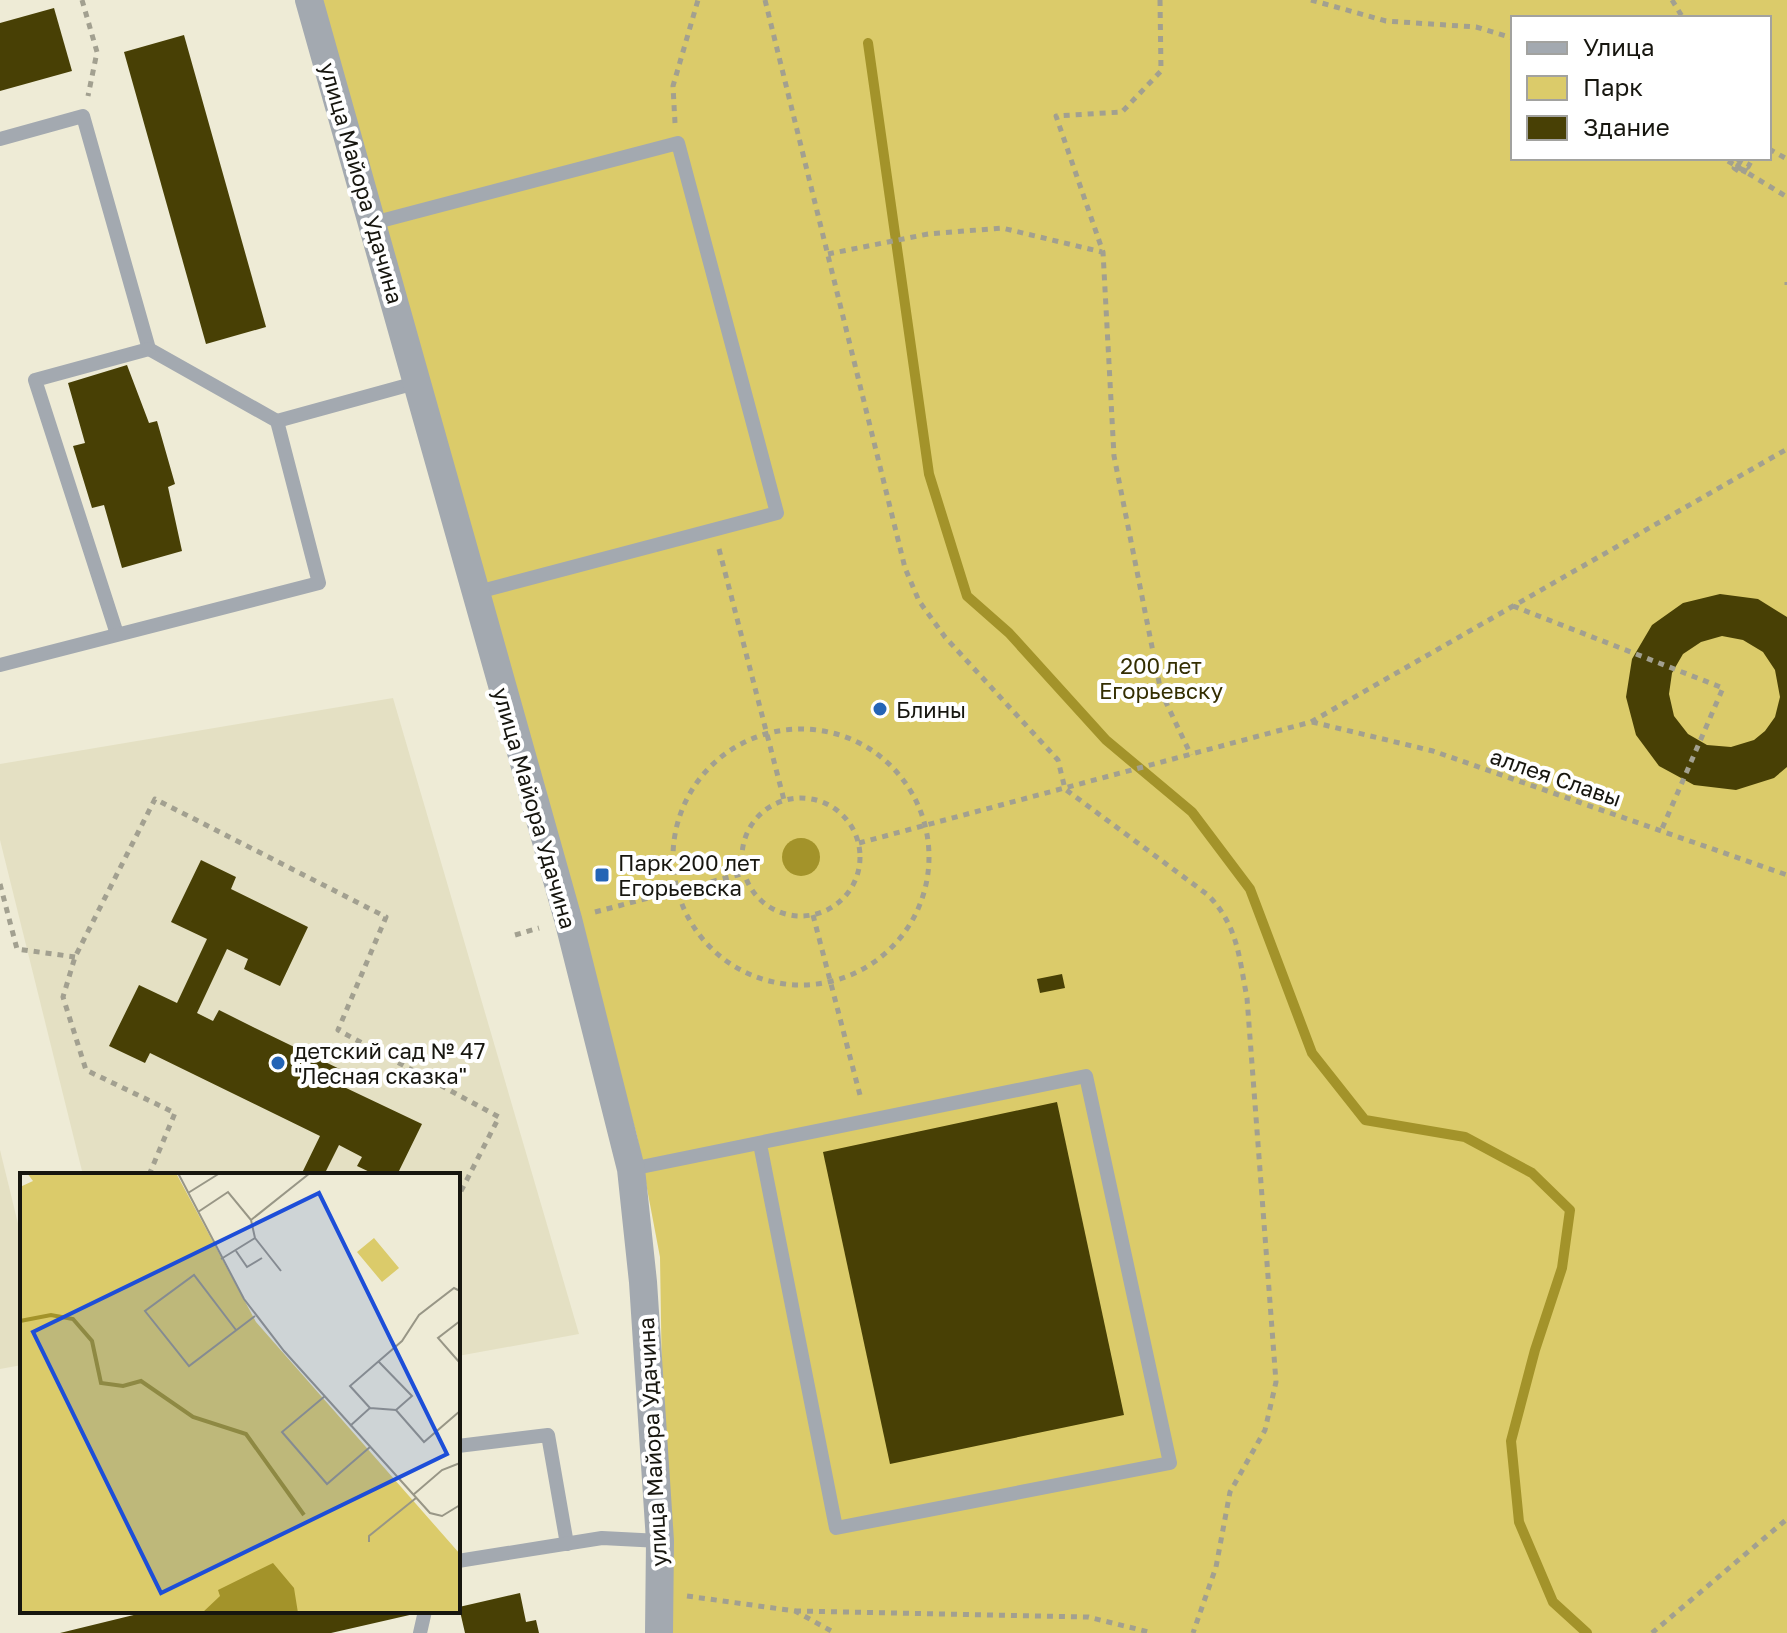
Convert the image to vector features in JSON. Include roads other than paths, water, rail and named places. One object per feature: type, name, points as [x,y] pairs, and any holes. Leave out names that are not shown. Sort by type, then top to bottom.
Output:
[{"type":"street","name":"улица Майора Удачина","points":[[309,0],[419,382],[473,593],[568,919],[631,1169],[643,1282],[660,1541],[659,1633]]},
{"type":"lane","points":[[0,139],[83,116],[149,349]]},
{"type":"lane","points":[[373,223],[678,143],[777,513],[473,593]]},
{"type":"lane","points":[[117,634],[35,380],[149,349],[277,421],[419,382]]},
{"type":"lane","points":[[0,665],[319,583],[277,421]]},
{"type":"lane","points":[[631,1169],[1086,1076],[1170,1463],[836,1528],[760,1144]]},
{"type":"lane","points":[[460,1446],[548,1435],[567,1544]]},
{"type":"lane","points":[[460,1561],[602,1538],[660,1541]]},
{"type":"lane","points":[[420,1633],[425,1613]]},
{"type":"waterway","points":[[868,43],[929,474],[967,596],[1009,633],[1106,740],[1192,812],[1250,889],[1312,1053],[1365,1120],[1465,1137],[1532,1173],[1570,1210],[1562,1268],[1535,1350],[1511,1441],[1519,1522],[1553,1602],[1587,1633]]},
{"type":"place","name":"Блины","points":[[880,709]]},
{"type":"place","name":"Парк 200 лет Егорьевска","points":[[602,875]]},
{"type":"place","name":"детский сад № 47 \"Лесная сказка\"","points":[[278,1063]]},
{"type":"park label","name":"200 лет Егорьевску","points":[[1161,678]]}]
